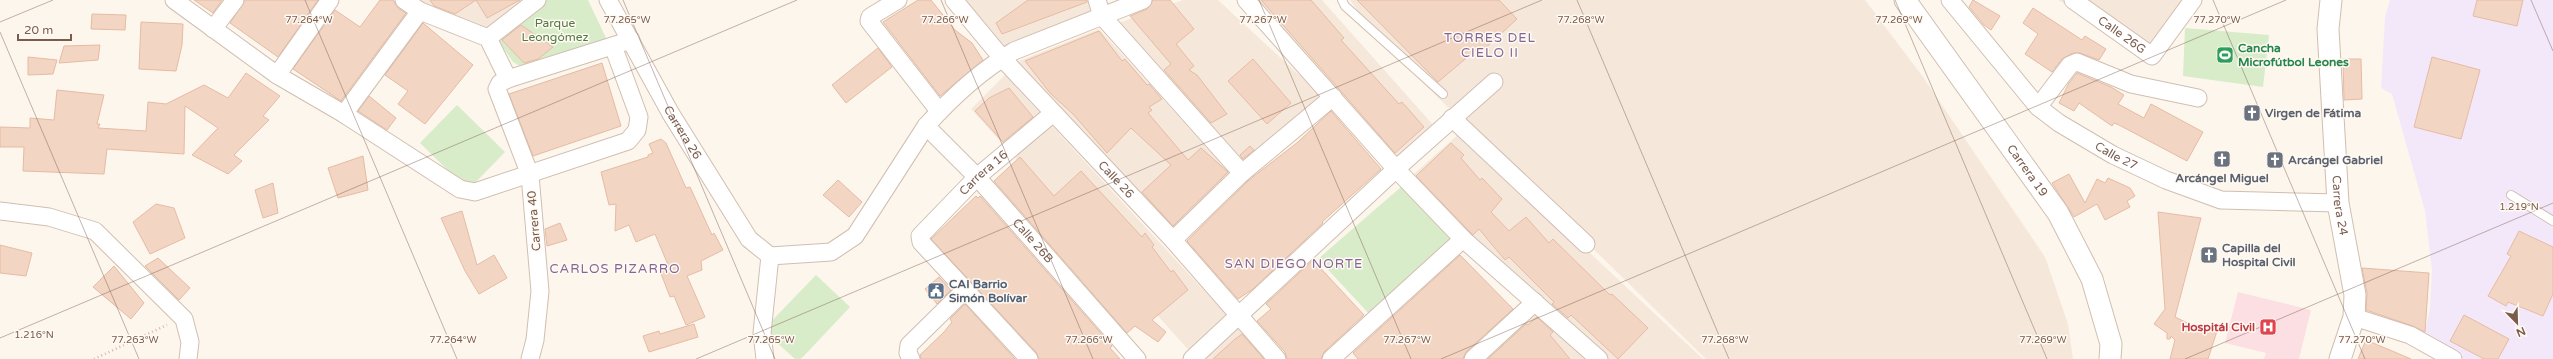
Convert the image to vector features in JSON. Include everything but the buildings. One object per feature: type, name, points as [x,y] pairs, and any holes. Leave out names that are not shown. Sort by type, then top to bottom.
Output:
[{"type":"street","points":[[174,0],[277,75],[344,114],[460,189],[475,192],[530,175],[628,141],[637,130],[638,117],[613,46]]},
{"type":"street","points":[[213,29],[235,0]]},
{"type":"street","points":[[277,75],[330,0]]},
{"type":"street","points":[[405,0],[420,11],[488,38],[537,0]]},
{"type":"street","name":"Carrera 26","points":[[608,0],[671,114],[749,239],[770,256]]},
{"type":"street","points":[[898,0],[870,17],[869,21],[939,111]]},
{"type":"street","name":"Calle 26","points":[[954,0],[1002,58],[1052,114],[1173,240],[1277,359]]},
{"type":"street","points":[[1096,0],[1102,16],[1242,173]]},
{"type":"street","points":[[765,359],[762,333],[770,256],[831,252],[855,236],[926,126],[939,111],[1002,58],[1014,51],[1143,0]]},
{"type":"street","points":[[1246,0],[1396,169],[1464,239],[1599,359]]},
{"type":"street","name":"Carrera 19","points":[[1905,0],[2058,213],[2092,278],[2111,344],[2110,359]]},
{"type":"street","name":"Calle 27","points":[[1950,0],[2038,107],[2059,123],[2113,155],[2166,180],[2221,200],[2338,203]]},
{"type":"street","name":"Calle 26G","points":[[2073,0],[2152,56],[2193,0]]},
{"type":"street","name":"Carrera 24","points":[[2331,0],[2328,29],[2338,203],[2355,296],[2354,317],[2340,359]]},
{"type":"street","points":[[344,114],[420,11]]},
{"type":"street","name":"Carrera 40","points":[[488,38],[530,175],[540,291],[535,340],[530,359]]},
{"type":"street","points":[[503,84],[631,40]]},
{"type":"street","points":[[2038,107],[2070,65],[2077,62],[2131,84],[2198,98]]},
{"type":"street","points":[[1192,359],[1396,169],[1494,82]]},
{"type":"street","points":[[1173,240],[1242,173],[1333,97]]},
{"type":"street","name":"Carrera 16","points":[[964,291],[922,242],[920,236],[977,177],[1052,114]]},
{"type":"street","points":[[1452,118],[1586,244]]},
{"type":"street","name":"Calle 26B","points":[[926,126],[977,177],[1137,359]]},
{"type":"street","points":[[0,211],[49,217],[95,231],[184,319],[190,342],[188,359]]},
{"type":"street","points":[[1331,359],[1464,239]]},
{"type":"street","points":[[911,359],[908,353],[909,345],[964,291],[1029,359]]},
{"type":"street","points":[[1473,359],[1535,302]]},
{"type":"street","points":[[2354,317],[2410,335],[2453,359]]},
{"type":"lane","points":[[1342,0],[1345,6],[1442,94]]},
{"type":"lane","points":[[2511,195],[2553,221]]},
{"type":"path","points":[[94,359],[184,319]]},
{"type":"shaded area","points":[[411,0],[529,0],[487,35]]},
{"type":"shaded area","points":[[963,0],[1087,0],[1093,18],[1002,51]]},
{"type":"shaded area","points":[[1183,0],[1218,0],[1325,99],[1244,181],[1105,28]]},
{"type":"shaded area","points":[[1253,0],[1322,0],[1435,127],[1394,161]]},
{"type":"shaded area","points":[[1350,0],[1865,0],[1923,77],[2045,257],[2068,324],[2073,359],[1706,359],[1374,35]]},
{"type":"shaded area","points":[[2058,0],[2185,0],[2150,51]]},
{"type":"shaded area","points":[[2390,0],[2553,0],[2553,359],[2464,359],[2425,332],[2430,309],[2432,270],[2425,211],[2392,94],[2381,88],[2385,17]]},
{"type":"shaded area","points":[[1099,29],[1240,184],[1175,241],[1009,65]]},
{"type":"shaded area","points":[[1005,75],[1234,323],[1194,356],[971,109]]},
{"type":"shaded area","points":[[1461,132],[1703,359],[1606,359],[1405,182]]},
{"type":"shaded area","name":"Hospitál Civil","points":[[2238,292],[2311,310],[2299,359],[2264,359],[2266,353],[2225,343]]},
{"type":"shaded area","points":[[1535,309],[1588,359],[1480,359]]},
{"type":"shaded area","points":[[1238,327],[1268,359],[1203,359]]},
{"type":"green space","name":"Parque Leongómez","points":[[545,0],[588,0],[606,38],[588,49],[527,70],[513,62],[495,36]]},
{"type":"green space","name":"Cancha Microfútbol Leones","points":[[2185,28],[2269,35],[2263,87],[2183,76]]},
{"type":"green space","points":[[457,105],[505,152],[468,190],[420,143]]},
{"type":"green space","points":[[1401,187],[1460,239],[1373,318],[1318,259]]},
{"type":"green space","points":[[816,275],[850,307],[801,359],[795,359],[763,330]]},
{"type":"place","name":"Cancha Microfútbol Leones","points":[[2225,55]]},
{"type":"place","name":"Virgen de Fátima","points":[[2252,113]]},
{"type":"place","name":"Arcángel Miguel","points":[[2222,159]]},
{"type":"place","name":"Arcángel Gabriel","points":[[2275,160]]},
{"type":"place","name":"Capilla del Hospital Civil","points":[[2209,255]]},
{"type":"place","name":"CAI Barrio Simón Bolívar","points":[[936,291]]},
{"type":"place","name":"Hospitál Civil","points":[[2268,327]]},
{"type":"district","name":"TORRES DEL CIELO II","points":[[1490,46]]},
{"type":"district","name":"SAN DIEGO NORTE","points":[[1294,264]]},
{"type":"district","name":"CARLOS PIZARRO","points":[[615,269]]}]
